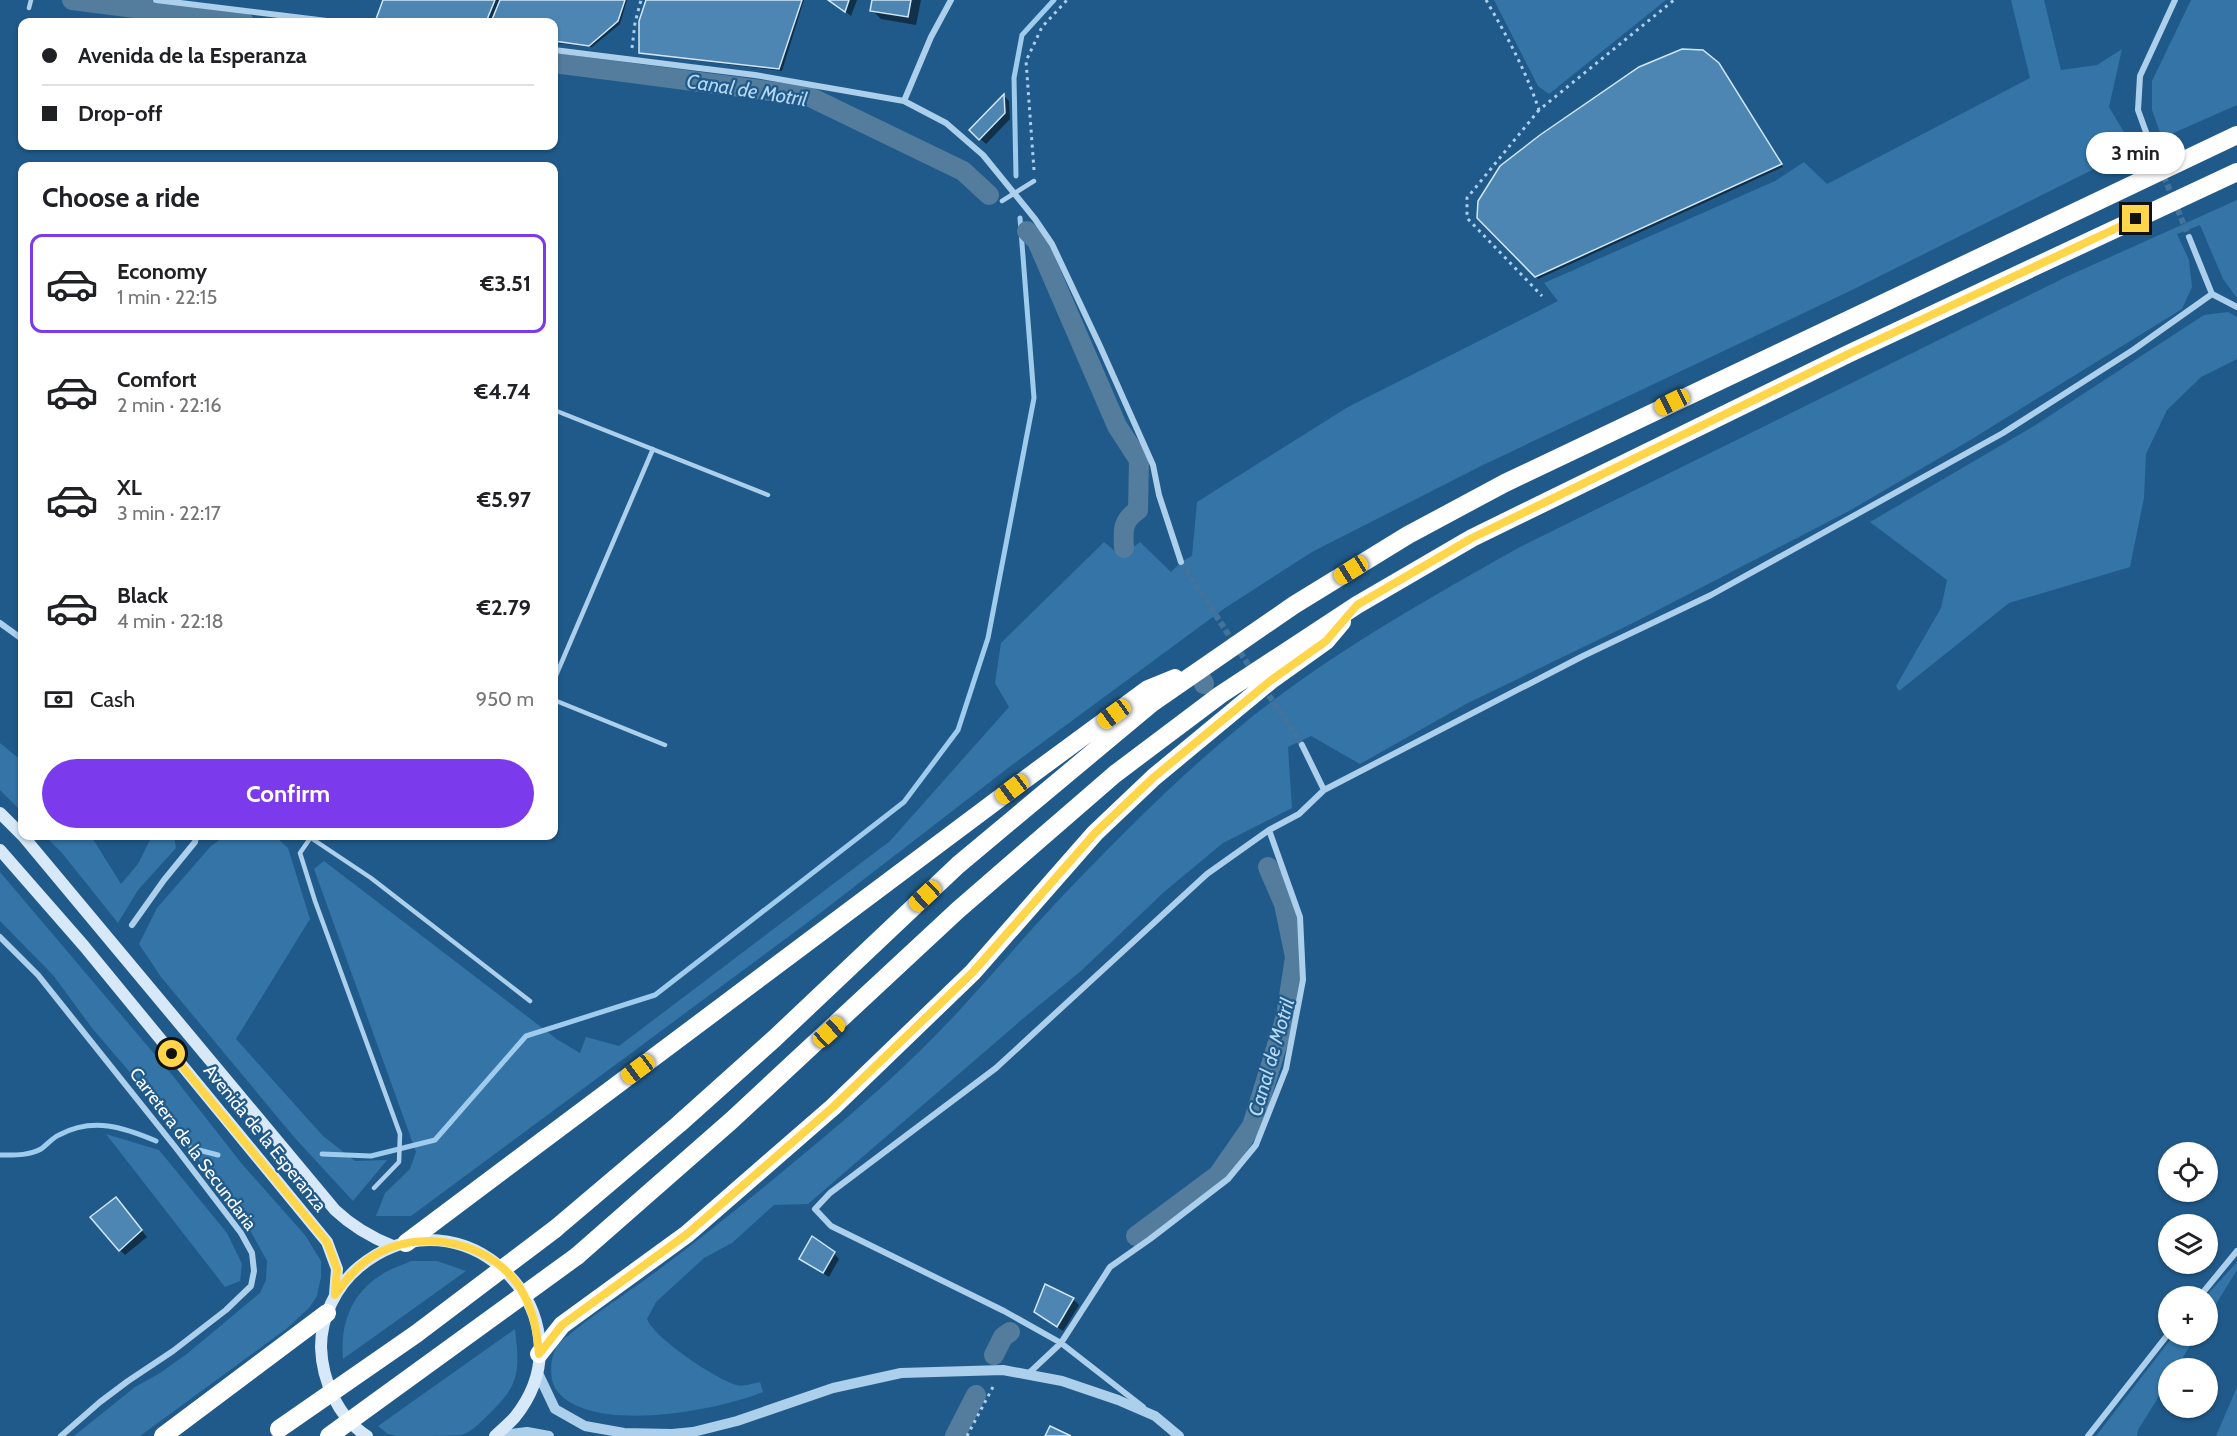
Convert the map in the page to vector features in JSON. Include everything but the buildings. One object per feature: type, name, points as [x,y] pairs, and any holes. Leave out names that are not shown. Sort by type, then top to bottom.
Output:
[{"type":"highway","points":[[274,1432],[416,1334],[555,1229],[679,1124],[775,1038],[958,865],[1152,703],[1294,605],[1389,547],[1505,483],[2237,135]]},
{"type":"highway","points":[[329,1436],[577,1256],[732,1120],[958,910],[1116,774],[1220,695],[1357,605],[1472,538],[1859,349],[2237,172]]},
{"type":"highway","points":[[538,1363],[562,1325],[687,1234],[833,1107],[973,972],[1095,833],[1154,777],[1261,688],[1326,641],[1357,605]]},
{"type":"highway","points":[[399,1244],[1148,689],[1202,668]]},
{"type":"highway","points":[[163,1436],[327,1313]]},
{"type":"main road","name":"Avenida de la Esperanza","points":[[0,813],[18,830]]},
{"type":"main road","name":"Avenida de la Esperanza","points":[[27,840],[335,1210],[349,1224],[367,1235],[399,1244]]},
{"type":"main road","name":"Avenida de la Esperanza","points":[[0,850],[84,946],[327,1242],[337,1269],[335,1295]]},
{"type":"main road","points":[[367,1436],[360,1432],[339,1407],[325,1378],[321,1346],[327,1313],[335,1295],[350,1274],[370,1258],[399,1244],[439,1240],[472,1248],[501,1265],[523,1291],[536,1321],[538,1363],[528,1396],[514,1418],[495,1436]]},
{"type":"street","points":[[156,0],[302,18]]},
{"type":"street","points":[[904,101],[931,37],[951,0]]},
{"type":"street","points":[[2150,143],[2138,110],[2140,76],[2175,0]]},
{"type":"street","points":[[558,51],[754,75],[904,101],[946,123],[983,155],[1035,219],[1052,244],[1153,465],[1159,495],[1181,562]]},
{"type":"street","points":[[2190,237],[2212,294],[2237,308]]},
{"type":"street","points":[[1179,1436],[1061,1343],[1004,1311],[831,1226],[815,1209],[830,1193],[996,1068],[1207,874],[1269,830],[1299,814],[1324,790],[1583,656],[1711,595],[1993,439],[2133,350],[2212,294]]},
{"type":"street","points":[[0,623],[18,636]]},
{"type":"street","points":[[1302,745],[1324,790]]},
{"type":"street","points":[[1027,1375],[1061,1343],[1110,1268],[1228,1179],[1256,1145],[1286,1069],[1303,980],[1300,917],[1269,830]]},
{"type":"street","points":[[132,925],[195,840]]},
{"type":"street","name":"Carretera de la Secundaria","points":[[0,937],[38,975],[176,1148],[241,1233],[252,1253],[254,1270],[251,1286],[226,1310],[173,1352],[100,1402],[61,1436]]},
{"type":"street","points":[[2208,1286],[2237,1251]]},
{"type":"street","points":[[2088,1436],[2159,1346]]},
{"type":"street","points":[[538,1363],[555,1409],[585,1426],[624,1433],[670,1435],[693,1432],[737,1421],[834,1388],[901,1373],[1003,1370],[1062,1381],[1118,1400],[1155,1416]]},
{"type":"street","points":[[495,1436],[527,1432],[549,1436]]},
{"type":"lane","points":[[29,8],[31,0]]},
{"type":"lane","points":[[1002,201],[1034,181]]},
{"type":"lane","points":[[558,412],[768,495]]},
{"type":"lane","points":[[558,671],[653,449]]},
{"type":"lane","points":[[558,702],[665,745]]},
{"type":"lane","points":[[308,840],[300,853],[315,901],[400,1134],[399,1162],[374,1188]]},
{"type":"lane","points":[[316,840],[371,878],[530,1001]]},
{"type":"path","points":[[632,60],[635,23],[641,0]]},
{"type":"path","points":[[1034,181],[1026,61],[1042,27],[1067,0]]},
{"type":"path","points":[[1486,0],[1516,51],[1539,110]]},
{"type":"path","points":[[1542,296],[1467,218],[1467,198],[1539,110],[1674,0]]},
{"type":"path","points":[[966,1436],[1003,1370]]},
{"type":"shaded area","points":[[1494,0],[1666,0],[1549,94],[1538,86]]},
{"type":"shaded area","points":[[2011,0],[2044,0],[2061,70],[2097,65],[2122,49],[2109,107],[2134,149],[1850,291],[1481,466],[1312,552],[1225,608],[1008,768],[815,917],[411,1216],[376,1216],[385,1193],[410,1169],[416,1152],[314,869],[324,861],[558,1040],[580,1053],[586,1037],[619,1046],[890,841],[1009,707],[995,683],[1001,643],[1104,542],[1121,556],[1140,542],[1171,572],[1181,562],[1192,556],[1197,502],[1348,407],[1558,301],[1544,283],[1775,181],[1804,162],[1827,184],[2030,78]]},
{"type":"shaded area","points":[[2191,0],[2237,0],[2237,105],[2162,138],[2152,110],[2152,81]]},
{"type":"shaded area","points":[[2237,200],[2237,298],[2223,279],[2200,225],[2177,234],[2189,260],[2192,287],[2182,309],[1972,439],[1849,511],[1633,623],[1466,704],[1360,764],[1311,736],[1288,747],[1292,808],[1223,843],[1164,892],[1081,971],[808,1204],[774,1205],[732,1243],[704,1258],[656,1302],[647,1319],[661,1337],[715,1375],[739,1385],[760,1382],[763,1392],[685,1412],[622,1415],[594,1412],[571,1403],[555,1388],[551,1366],[555,1349],[560,1341],[716,1226],[864,1102],[947,1024],[1054,905],[1143,814],[1236,730],[1303,679],[1373,633],[1518,548],[2068,276]]},
{"type":"shaded area","points":[[2228,312],[2237,317],[2237,359],[2201,377],[2167,410],[2146,454],[2144,498],[2130,567],[2009,603],[1899,691],[1896,686],[1941,608],[1947,580],[1870,522],[2034,426],[2204,315]]},
{"type":"shaded area","points":[[0,743],[18,758],[18,808],[0,790]]},
{"type":"shaded area","points":[[49,840],[94,840],[121,884],[138,864],[150,840],[175,840],[176,848],[138,890],[118,923]]},
{"type":"shaded area","points":[[219,840],[279,840],[288,848],[310,919],[236,1039],[323,1136],[355,1161],[387,1160],[353,1201],[294,1137],[161,977],[139,944],[157,908],[211,846]]},
{"type":"shaded area","points":[[0,872],[173,1076],[242,1164],[305,1235],[321,1261],[321,1277],[317,1296],[309,1308],[286,1329],[140,1436],[74,1436],[135,1387],[188,1353],[260,1293],[266,1280],[267,1261],[241,1214],[128,1070],[92,1028],[53,975],[0,921]]},
{"type":"shaded area","points":[[106,1134],[159,1150],[227,1233],[242,1264],[240,1281],[225,1287]]},
{"type":"shaded area","points":[[411,1261],[437,1261],[466,1271],[343,1359],[343,1334],[355,1301],[362,1291],[381,1275]]},
{"type":"shaded area","points":[[2237,1262],[2237,1270],[2218,1301],[2218,1286],[2215,1286]]},
{"type":"shaded area","points":[[515,1329],[517,1367],[512,1386],[498,1405],[472,1430],[462,1435],[397,1436],[388,1434],[378,1426]]},
{"type":"shaded area","points":[[2166,1346],[2190,1346],[2182,1358],[2158,1358],[2158,1398],[2138,1430],[2137,1436],[2096,1436]]},
{"type":"shaded area","points":[[2237,1387],[2237,1436],[2216,1436]]},
{"type":"waterway","name":"Canal de Motril","points":[[72,0],[213,18]]},
{"type":"waterway","points":[[1016,176],[1014,78],[1022,35],[1054,0]]},
{"type":"waterway","name":"Canal de Motril","points":[[558,64],[808,96],[963,171],[989,195]]},
{"type":"waterway","points":[[322,1154],[371,1156],[435,1140],[526,1036],[655,995],[904,802],[958,730],[988,638],[1034,398],[1020,218]]},
{"type":"waterway","name":"Canal de Motril","points":[[1027,231],[1037,241],[1117,426],[1139,460],[1138,510],[1126,522],[1124,548]]},
{"type":"waterway","name":"Canal de Motril","points":[[1136,1236],[1218,1175],[1252,1126],[1286,1016],[1295,957],[1284,904],[1268,867]]},
{"type":"waterway","points":[[0,1155],[31,1153],[41,1149],[56,1136],[84,1126],[120,1128],[156,1141]]},
{"type":"waterway","points":[[191,1148],[218,1155]]},
{"type":"waterway","name":"Canal de Motril","points":[[994,1355],[1003,1337],[1010,1332]]},
{"type":"waterway","name":"Canal de Motril","points":[[955,1436],[976,1395]]},
{"type":"tunnel","points":[[2150,143],[2189,237]]},
{"type":"tunnel","points":[[1181,562],[1253,672]]},
{"type":"tunnel","points":[[1264,688],[1302,745]]},
{"type":"route","points":[[172,1054],[327,1242],[337,1269],[335,1295],[350,1274],[370,1258],[393,1246],[406,1242],[439,1240],[472,1248],[501,1265],[523,1291],[536,1321],[539,1354],[562,1325],[687,1234],[833,1107],[973,972],[1095,833],[1154,777],[1217,723],[1326,641],[1357,605],[1472,538],[1848,354],[2136,219]]}]
